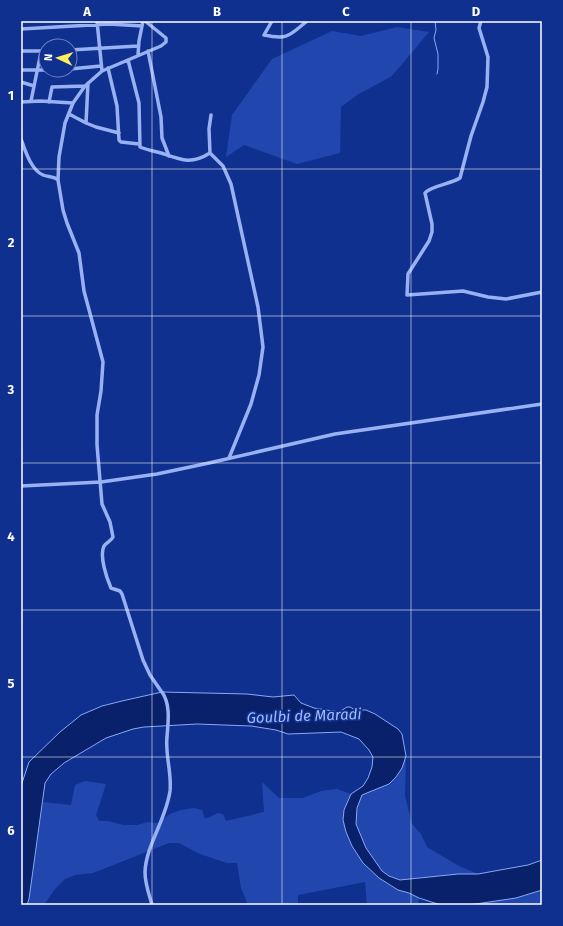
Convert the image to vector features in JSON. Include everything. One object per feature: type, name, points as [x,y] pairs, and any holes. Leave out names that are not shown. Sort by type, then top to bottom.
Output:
[{"type":"street","points":[[272,21],[264,35],[284,38],[292,34],[308,21]]},
{"type":"street","points":[[475,21],[480,23],[488,57],[485,96],[471,136],[460,178],[429,189],[425,193],[432,224],[432,232],[408,274],[407,295],[463,291],[488,297],[506,299],[542,292]]},
{"type":"street","points":[[138,55],[138,46],[143,22]]},
{"type":"street","points":[[21,29],[97,23],[127,24],[143,22],[167,40],[164,44],[108,68],[78,69]]},
{"type":"street","points":[[97,23],[101,69]]},
{"type":"street","points":[[78,49],[138,46]]},
{"type":"street","points":[[21,51],[38,52]]},
{"type":"street","points":[[148,51],[161,117],[162,138],[169,156]]},
{"type":"street","points":[[128,60],[139,103],[139,144],[141,148],[181,160],[192,160],[210,153]]},
{"type":"street","points":[[108,68],[117,106],[121,142],[139,144]]},
{"type":"street","points":[[101,69],[84,86],[73,103],[64,128],[60,145],[58,180],[67,223],[79,253],[84,291],[103,362],[96,429],[102,504],[110,522],[113,537],[103,550],[106,574],[111,588],[122,594],[143,660],[150,675],[162,692],[166,701],[169,726],[166,737],[170,790],[164,816],[146,863],[145,880],[152,905]]},
{"type":"street","points":[[21,70],[38,70],[32,101]]},
{"type":"street","points":[[21,82],[34,86]]},
{"type":"street","points":[[86,123],[88,82]]},
{"type":"street","points":[[49,102],[52,87],[84,86]]},
{"type":"street","points":[[21,102],[32,101],[73,103]]},
{"type":"street","points":[[69,114],[96,127],[119,133]]},
{"type":"street","points":[[211,115],[209,129],[210,153],[225,170],[230,184],[257,302],[263,347],[259,375],[251,404],[229,458]]},
{"type":"street","points":[[21,139],[28,156],[37,171],[58,180]]},
{"type":"street","points":[[21,486],[101,482],[156,474],[335,434],[542,404]]},
{"type":"shaded area","points":[[397,27],[429,32],[392,76],[357,95],[341,107],[340,153],[297,164],[244,145],[226,157],[232,115],[272,59],[332,31],[361,36]]},
{"type":"shaded area","points":[[406,756],[405,796],[412,824],[421,834],[427,847],[459,866],[478,874],[458,874],[400,880],[389,876],[382,871],[366,848],[356,824],[357,808],[362,795],[385,785],[395,778],[399,773]]},
{"type":"shaded area","points":[[85,781],[106,784],[96,815],[99,821],[108,821],[123,825],[137,825],[148,822],[158,823],[170,814],[181,810],[194,808],[202,810],[205,819],[218,813],[223,814],[226,821],[264,812],[262,782],[279,798],[303,798],[321,791],[337,789],[351,794],[344,811],[345,824],[348,836],[359,857],[376,875],[396,889],[419,898],[418,905],[367,905],[365,882],[298,895],[298,905],[248,905],[241,888],[237,863],[227,863],[200,854],[179,843],[169,843],[93,873],[75,875],[65,879],[54,890],[44,905],[27,905],[43,802],[71,805],[75,785]]},
{"type":"shaded area","points":[[542,890],[542,905],[465,905],[516,898]]},
{"type":"water","name":"Goulbi de Maradi","points":[[162,692],[247,694],[273,697],[294,695],[301,703],[314,708],[339,712],[347,707],[350,707],[355,710],[366,710],[375,714],[398,729],[402,734],[406,756],[402,768],[396,777],[389,784],[362,795],[357,808],[356,824],[366,848],[382,871],[389,876],[400,880],[458,874],[478,874],[528,865],[542,860],[542,890],[516,898],[469,905],[441,905],[398,890],[379,878],[363,863],[352,846],[346,832],[343,820],[344,810],[351,794],[363,786],[372,767],[373,757],[359,739],[341,732],[288,734],[276,730],[251,726],[197,724],[144,727],[106,738],[64,763],[51,774],[45,783],[29,899],[27,905],[21,905],[21,786],[29,762],[60,732],[81,715],[102,706]]},
{"type":"waterway","points":[[435,21],[436,30],[434,38],[438,54],[437,74]]}]
